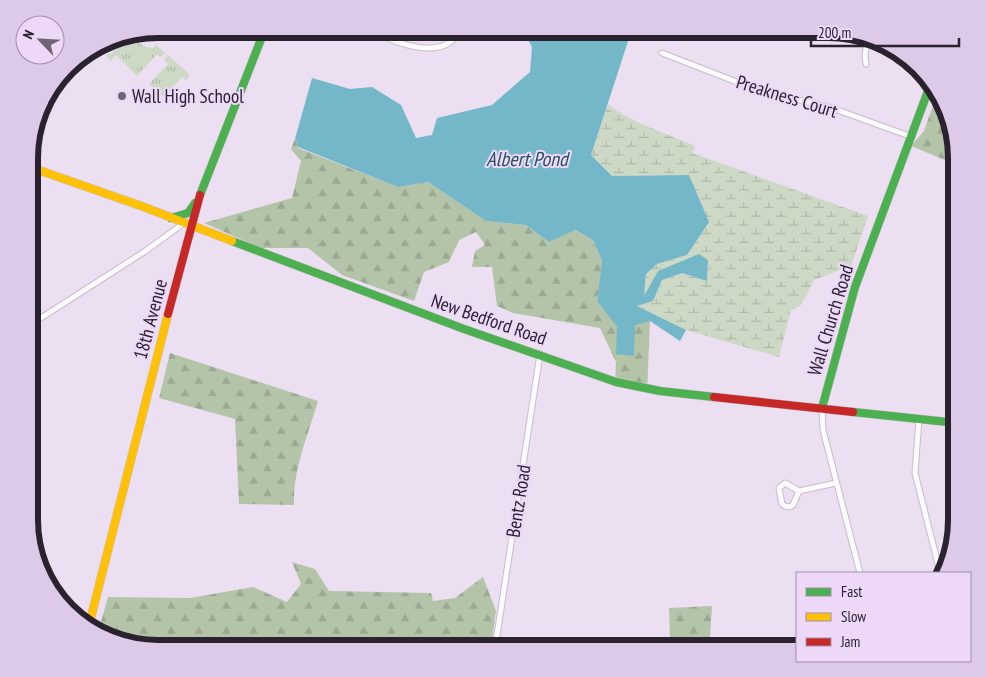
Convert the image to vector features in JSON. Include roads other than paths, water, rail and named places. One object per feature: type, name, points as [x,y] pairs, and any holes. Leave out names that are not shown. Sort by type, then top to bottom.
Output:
[{"type":"street","name":"18th Avenue","points":[[91,618],[188,225],[261,38]]},
{"type":"street","points":[[390,38],[409,45],[430,49],[447,44],[454,38]]},
{"type":"street","points":[[866,64],[867,45]]},
{"type":"street","name":"Preakness Court","points":[[662,53],[755,88],[832,108],[912,137]]},
{"type":"street","name":"Wall Church Road","points":[[860,572],[822,424],[822,408],[855,287],[928,92]]},
{"type":"street","name":"New Bedford Road","points":[[38,169],[464,329],[616,382],[642,388],[948,423]]},
{"type":"street","points":[[171,218],[184,215],[192,209],[205,183]]},
{"type":"street","points":[[38,320],[188,225]]},
{"type":"street","name":"Bentz Road","points":[[496,640],[540,354]]},
{"type":"street","points":[[919,419],[915,473],[938,566]]},
{"type":"street","points":[[799,491],[793,505],[788,507],[782,504],[779,490],[782,484],[788,483],[799,491],[836,483]]},
{"type":"water","name":"Albert Pond","points":[[527,38],[629,38],[591,155],[612,176],[689,175],[709,222],[687,255],[657,264],[646,274],[644,296],[658,271],[699,254],[708,260],[707,281],[682,273],[662,280],[653,301],[637,306],[686,330],[680,341],[650,321],[635,325],[634,356],[616,354],[617,327],[597,301],[602,261],[593,240],[575,230],[549,242],[526,225],[486,221],[428,182],[398,187],[298,147],[295,139],[312,78],[350,89],[372,87],[401,105],[416,138],[432,135],[437,118],[492,105],[530,72],[532,47]]},
{"type":"place","name":"Wall High School","points":[[122,96]]}]
